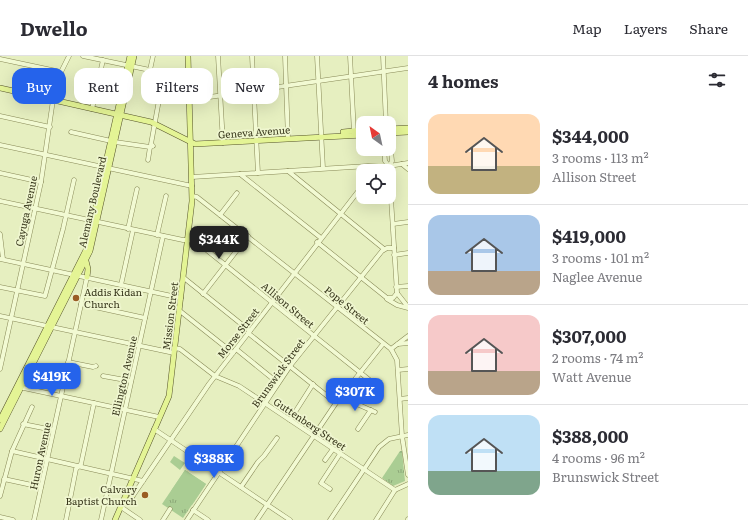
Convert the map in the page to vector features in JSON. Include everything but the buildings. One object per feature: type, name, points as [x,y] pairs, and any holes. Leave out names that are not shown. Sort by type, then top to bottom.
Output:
[{"type":"main road","name":"Alemany Boulevard","points":[[130,56],[130,66]]},
{"type":"main road","name":"Alemany Boulevard","points":[[0,429],[19,387],[50,326],[86,261],[130,66],[134,56]]},
{"type":"main road","name":"Mission Street","points":[[188,56],[188,68]]},
{"type":"main road","name":"Geneva Avenue","points":[[0,88],[12,91]]},
{"type":"main road","name":"Geneva Avenue","points":[[66,103],[153,122],[190,141],[223,142],[354,133]]},
{"type":"main road","name":"Mission Street","points":[[115,520],[169,396],[184,278],[192,196],[189,104]]},
{"type":"main road","points":[[396,131],[408,128]]},
{"type":"main road","points":[[396,132],[408,132]]},
{"type":"main road","name":"Alemany Boulevard","points":[[77,276],[96,222]]},
{"type":"main road","points":[[86,261],[88,269],[86,277]]},
{"type":"main road","name":"Alemany Boulevard","points":[[0,420],[19,387]]},
{"type":"main road","points":[[122,505],[128,502],[132,497]]},
{"type":"street","name":"Cayuga Avenue","points":[[63,68],[69,56]]},
{"type":"street","points":[[83,56],[141,68]]},
{"type":"street","points":[[150,68],[153,56]]},
{"type":"street","points":[[218,56],[219,96],[223,142]]},
{"type":"street","points":[[252,56],[252,68]]},
{"type":"street","points":[[285,56],[288,137]]},
{"type":"street","points":[[318,56],[323,168]]},
{"type":"street","points":[[350,56],[354,133]]},
{"type":"street","points":[[383,56],[386,116]]},
{"type":"street","points":[[0,59],[42,68]]},
{"type":"street","points":[[92,109],[103,60]]},
{"type":"street","points":[[279,87],[408,68]]},
{"type":"street","points":[[213,97],[219,96]]},
{"type":"street","name":"Cayuga Avenue","points":[[0,370],[2,350],[11,318],[41,182],[53,104]]},
{"type":"street","points":[[148,160],[150,147],[152,146],[153,122],[157,104]]},
{"type":"street","points":[[254,104],[258,172]]},
{"type":"street","points":[[0,116],[50,127]]},
{"type":"street","points":[[71,132],[113,142],[150,147]]},
{"type":"street","points":[[0,145],[192,186]]},
{"type":"street","points":[[396,165],[408,163]]},
{"type":"street","points":[[402,164],[408,169]]},
{"type":"street","points":[[192,177],[356,167]]},
{"type":"street","points":[[288,171],[384,249],[394,248]]},
{"type":"street","points":[[0,173],[41,182]]},
{"type":"street","points":[[240,174],[321,238]]},
{"type":"street","points":[[0,287],[45,296],[74,180]]},
{"type":"street","points":[[121,285],[137,190]]},
{"type":"street","points":[[220,214],[237,193]]},
{"type":"street","name":"Morse Street","points":[[132,497],[170,439],[215,376],[315,249],[317,242],[356,194]]},
{"type":"street","points":[[158,235],[166,196]]},
{"type":"street","name":"Pope Street","points":[[192,196],[197,197],[220,214],[391,349]]},
{"type":"street","name":"Allison Street","points":[[0,201],[158,235],[194,240],[377,386]]},
{"type":"street","points":[[392,204],[396,287],[397,293],[408,307]]},
{"type":"street","points":[[393,224],[408,222]]},
{"type":"street","points":[[0,234],[2,259],[181,298]]},
{"type":"street","name":"Ellington Avenue","points":[[101,520],[163,236]]},
{"type":"street","points":[[203,294],[248,236]]},
{"type":"street","points":[[317,242],[387,298],[397,305],[408,307]]},
{"type":"street","name":"Brunswick Street","points":[[187,520],[290,366],[384,249]]},
{"type":"street","points":[[394,255],[408,254]]},
{"type":"street","name":"Huron Avenue","points":[[34,520],[86,277]]},
{"type":"street","points":[[184,278],[336,403]]},
{"type":"street","points":[[396,287],[408,286]]},
{"type":"street","points":[[387,298],[393,298],[397,293]]},
{"type":"street","points":[[81,304],[145,318]]},
{"type":"street","points":[[180,311],[278,383]]},
{"type":"street","name":"Guttenberg Street","points":[[0,316],[139,346],[174,350],[180,348],[215,376],[239,386],[395,490]]},
{"type":"street","points":[[408,336],[391,349],[397,360],[402,436],[408,475]]},
{"type":"street","points":[[397,344],[408,343]]},
{"type":"street","points":[[257,520],[336,403],[383,344]]},
{"type":"street","points":[[68,362],[93,367],[96,366]]},
{"type":"street","points":[[398,370],[408,369]]},
{"type":"street","points":[[103,376],[131,381]]},
{"type":"street","points":[[290,420],[313,384]]},
{"type":"street","points":[[19,387],[159,417]]},
{"type":"street","points":[[341,397],[373,411],[358,429]]},
{"type":"street","points":[[400,398],[408,398]]},
{"type":"street","points":[[66,520],[76,469],[79,467],[94,403]]},
{"type":"street","points":[[0,496],[12,451],[32,407]]},
{"type":"street","points":[[23,424],[53,430]]},
{"type":"street","points":[[154,429],[290,520]]},
{"type":"street","points":[[330,520],[384,442],[394,437],[408,435]]},
{"type":"street","points":[[241,487],[277,438]]},
{"type":"street","points":[[324,460],[332,449]]},
{"type":"street","points":[[12,451],[143,481]]},
{"type":"street","points":[[330,489],[321,483],[340,454]]},
{"type":"street","points":[[4,479],[41,487]]},
{"type":"street","points":[[376,520],[395,490],[408,484]]},
{"type":"street","points":[[122,505],[140,520]]},
{"type":"street","points":[[163,520],[170,509]]},
{"type":"street","points":[[193,510],[208,520]]},
{"type":"street","points":[[0,517],[13,520]]},
{"type":"green space","points":[[400,451],[402,451],[405,481],[393,486],[382,478]]},
{"type":"green space","points":[[174,456],[185,463],[180,470],[170,462]]},
{"type":"green space","points":[[185,470],[206,484],[183,518],[162,504]]},
{"type":"green space","points":[[185,470],[206,484],[192,505],[171,491]]},
{"type":"place","name":"Addis Kidan Church","points":[[76,298]]},
{"type":"place","name":"Calvary Baptist Church","points":[[145,495]]}]
